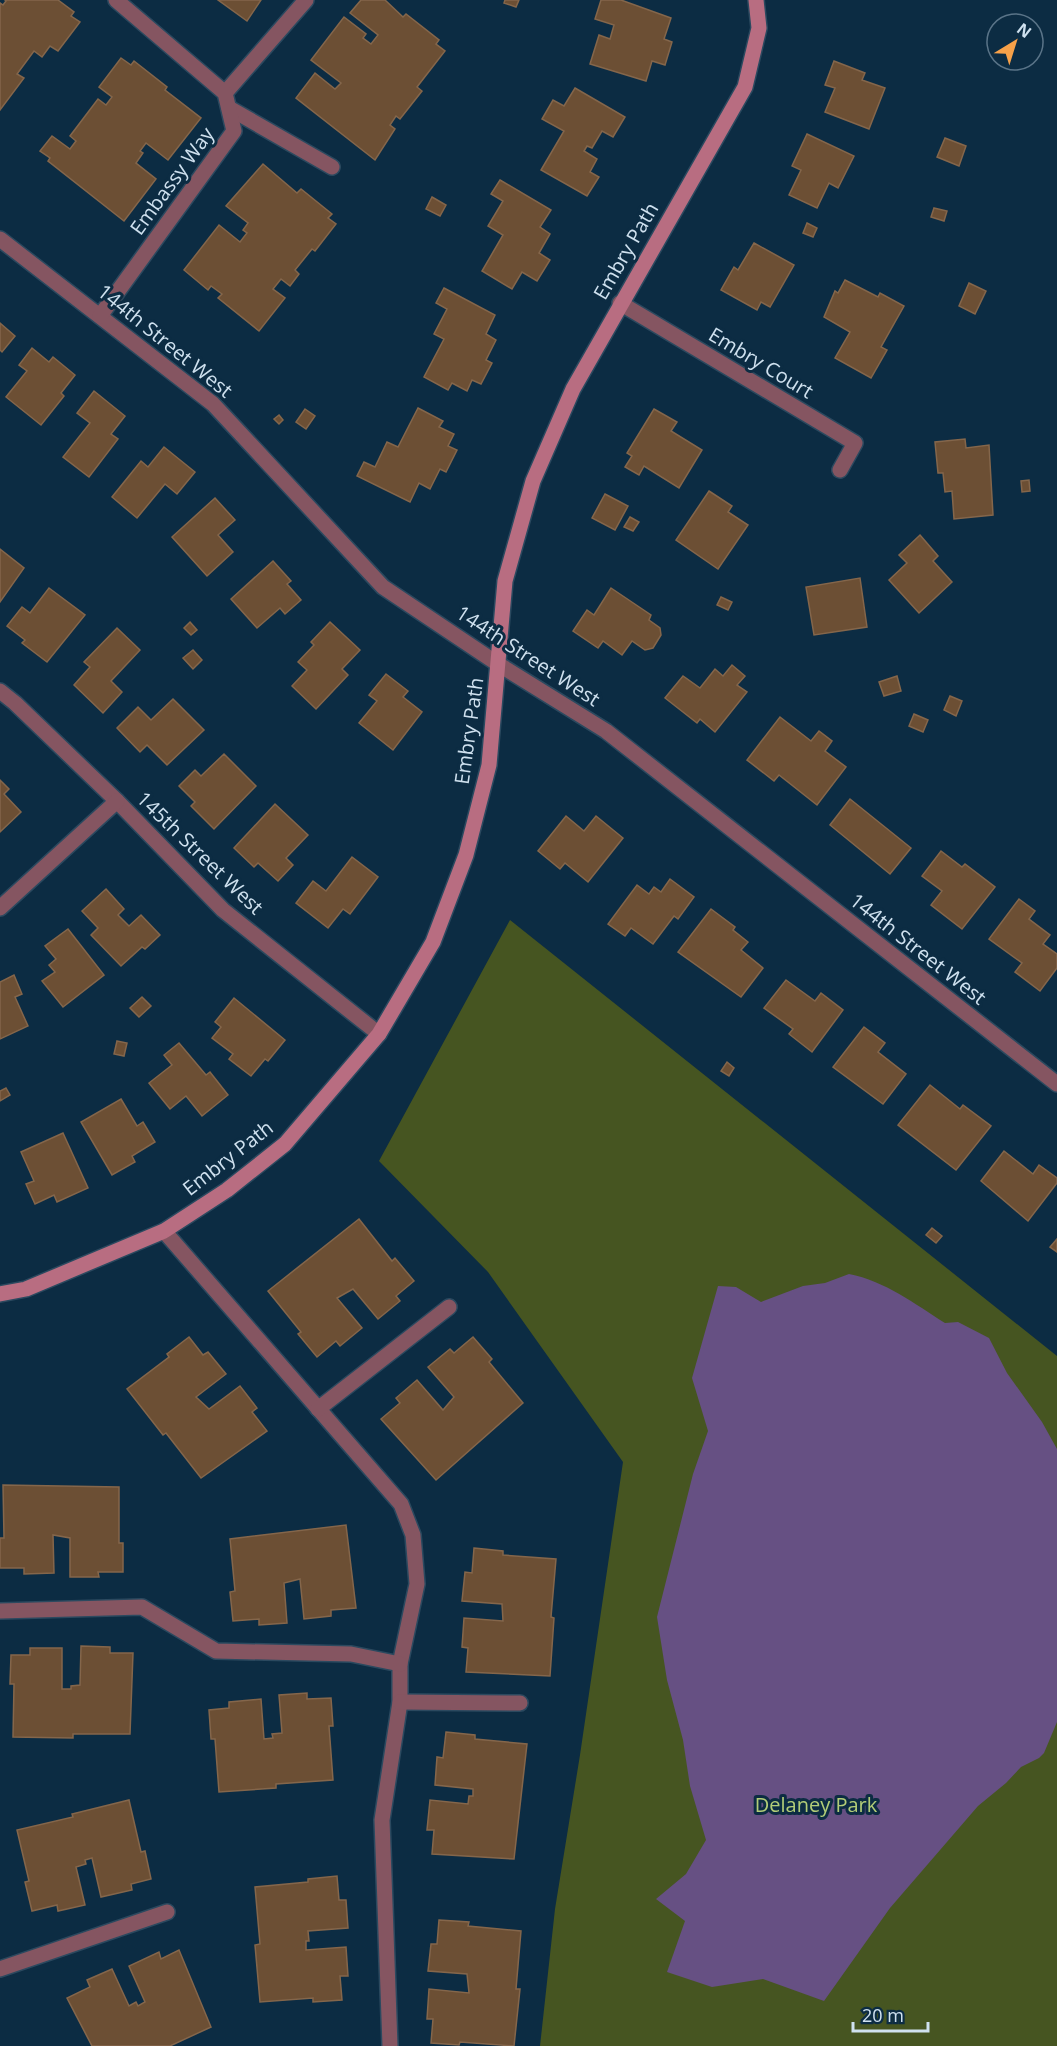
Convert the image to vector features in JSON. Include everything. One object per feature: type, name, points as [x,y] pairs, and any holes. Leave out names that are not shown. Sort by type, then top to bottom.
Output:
[{"type":"street","points":[[116,0],[225,93],[306,0]]},
{"type":"street","name":"Embry Path","points":[[0,1294],[26,1289],[164,1231],[226,1190],[285,1144],[379,1034],[433,942],[466,855],[489,765],[505,581],[533,481],[573,389],[745,87],[759,28],[756,0]]},
{"type":"street","name":"Embassy Way","points":[[100,316],[234,131],[225,93]]},
{"type":"street","points":[[229,108],[332,167]]},
{"type":"street","name":"144th Street West","points":[[0,238],[213,404],[383,587],[498,664],[606,731],[1052,1081]]},
{"type":"street","name":"Embry Court","points":[[620,303],[855,443],[840,470]]},
{"type":"street","name":"145th Street West","points":[[0,691],[117,801],[223,910],[379,1034]]},
{"type":"street","points":[[0,908],[117,801]]},
{"type":"street","points":[[1052,1081],[1057,1064]]},
{"type":"street","points":[[164,1231],[400,1504],[413,1535],[417,1584],[400,1664],[400,1702],[382,1820],[390,2046]]},
{"type":"street","points":[[318,1409],[448,1307]]},
{"type":"street","points":[[0,1611],[142,1607],[216,1651],[351,1654],[400,1664]]},
{"type":"street","points":[[400,1702],[520,1703]]},
{"type":"street","points":[[0,1969],[167,1912]]},
{"type":"green space","name":"Delaney Park","points":[[510,920],[1057,1356],[1057,2046],[540,2046],[555,1909],[623,1462],[488,1272],[379,1161]]},
{"type":"shaded area","points":[[849,1274],[887,1288],[945,1323],[958,1322],[989,1338],[1007,1373],[1042,1422],[1057,1449],[1057,1722],[1044,1753],[1021,1767],[978,1806],[890,1908],[824,2001],[763,1979],[712,1987],[667,1972],[685,1921],[656,1899],[686,1874],[706,1840],[690,1786],[683,1740],[667,1680],[657,1617],[693,1474],[708,1431],[692,1378],[718,1286],[736,1287],[761,1302],[803,1286],[825,1283]]},
{"type":"building","points":[[5,0],[58,0],[74,12],[71,16],[80,22],[58,51],[50,46],[42,57],[34,51],[17,74],[24,78],[0,110],[0,3],[3,5]]},
{"type":"building","points":[[218,0],[261,0],[247,21]]},
{"type":"building","points":[[361,0],[385,0],[403,17],[406,14],[439,40],[436,44],[445,51],[417,87],[422,91],[400,119],[396,116],[390,125],[395,129],[375,160],[296,98],[315,73],[335,89],[341,83],[311,60],[344,17],[366,34],[363,38],[371,44],[378,35],[350,13]]},
{"type":"building","points":[[505,0],[519,0],[516,7],[504,3]]},
{"type":"building","points":[[601,0],[621,0],[671,18],[664,39],[672,42],[665,65],[652,61],[646,81],[590,64],[599,35],[610,39],[614,25],[595,19]]},
{"type":"building","points":[[121,58],[131,65],[134,61],[167,87],[165,90],[201,118],[168,160],[146,143],[140,151],[143,153],[136,163],[156,179],[124,221],[48,161],[50,158],[40,151],[52,136],[70,149],[76,141],[70,136],[98,99],[106,105],[112,97],[99,87]]},
{"type":"building","points":[[834,61],[865,73],[862,80],[885,88],[869,129],[825,112],[835,88],[825,85]]},
{"type":"building","points":[[575,88],[625,117],[613,137],[602,131],[592,148],[587,146],[584,151],[597,159],[590,172],[599,177],[587,196],[541,170],[564,131],[542,119],[553,100],[564,106]]},
{"type":"building","points":[[807,134],[854,156],[838,188],[829,183],[817,208],[789,195],[801,170],[792,166]]},
{"type":"building","points":[[945,138],[966,146],[959,166],[937,157]]},
{"type":"building","points":[[263,164],[297,193],[301,189],[332,214],[328,218],[336,224],[315,251],[312,249],[295,270],[299,274],[290,286],[281,279],[273,289],[285,298],[259,331],[218,298],[222,294],[211,286],[208,290],[184,270],[219,225],[240,242],[247,233],[243,230],[248,223],[226,206]]},
{"type":"building","points":[[500,180],[551,210],[540,227],[550,234],[539,253],[550,260],[537,281],[522,272],[512,289],[482,271],[503,235],[488,226],[503,201],[491,194]]},
{"type":"building","points":[[432,197],[446,205],[440,216],[426,209]]},
{"type":"building","points":[[934,208],[947,211],[944,221],[931,217]]},
{"type":"building","points":[[807,223],[817,228],[813,237],[803,233]]},
{"type":"building","points":[[754,243],[794,265],[770,307],[761,302],[757,310],[721,290],[734,267],[738,270]]},
{"type":"building","points":[[845,280],[878,297],[880,293],[904,306],[881,347],[887,350],[871,378],[835,358],[850,332],[824,317],[835,291],[838,293]]},
{"type":"building","points":[[969,283],[986,291],[975,314],[959,306]]},
{"type":"building","points":[[444,288],[495,315],[486,334],[496,340],[486,360],[492,363],[481,384],[472,380],[467,391],[452,383],[448,390],[424,377],[444,339],[434,334],[447,309],[436,303]]},
{"type":"building","points":[[0,323],[15,336],[2,352],[0,350]]},
{"type":"building","points":[[32,348],[49,362],[53,357],[75,375],[61,393],[64,396],[41,425],[6,397],[27,371],[19,365]]},
{"type":"building","points":[[94,391],[125,416],[111,434],[118,439],[89,477],[63,457],[90,423],[77,413]]},
{"type":"building","points":[[418,408],[443,421],[439,427],[454,434],[448,446],[457,450],[446,472],[440,469],[430,489],[419,483],[410,502],[357,476],[364,462],[375,467],[387,442],[398,447]]},
{"type":"building","points":[[305,409],[315,416],[306,429],[296,422]]},
{"type":"building","points":[[654,409],[677,422],[671,431],[702,450],[679,488],[644,466],[639,475],[625,467],[632,456],[627,453]]},
{"type":"building","points":[[279,415],[283,420],[279,424],[274,419]]},
{"type":"building","points":[[965,439],[966,448],[989,445],[993,515],[954,519],[952,491],[945,492],[943,473],[938,473],[935,442]]},
{"type":"building","points":[[164,447],[195,472],[177,494],[165,484],[137,518],[112,497],[141,461],[148,467]]},
{"type":"building","points":[[1029,480],[1030,491],[1022,492],[1021,481]]},
{"type":"building","points":[[709,491],[732,506],[728,512],[748,525],[718,569],[676,540]]},
{"type":"building","points":[[605,494],[628,506],[615,530],[592,518]]},
{"type":"building","points":[[215,498],[235,520],[218,535],[233,552],[207,576],[172,537]]},
{"type":"building","points":[[630,517],[639,522],[633,531],[624,527]]},
{"type":"building","points":[[920,535],[938,556],[933,561],[952,582],[919,613],[889,580],[907,563],[899,555]]},
{"type":"building","points":[[0,549],[24,568],[0,602]]},
{"type":"building","points":[[273,561],[291,581],[287,584],[301,600],[285,614],[280,608],[257,628],[231,599]]},
{"type":"building","points":[[860,578],[867,627],[814,635],[806,587]]},
{"type":"building","points":[[49,588],[85,615],[47,662],[22,643],[25,640],[7,626],[22,607],[30,613]]},
{"type":"building","points":[[611,588],[651,615],[649,620],[660,628],[661,635],[653,648],[645,650],[632,641],[622,655],[603,641],[598,648],[573,631],[587,610],[594,615]]},
{"type":"building","points":[[721,597],[732,602],[728,610],[717,605]]},
{"type":"building","points":[[190,622],[197,630],[191,635],[184,628]]},
{"type":"building","points":[[330,622],[360,650],[342,669],[348,675],[316,709],[292,686],[307,670],[298,662],[314,645],[311,642]]},
{"type":"building","points":[[117,628],[140,650],[111,681],[122,692],[103,713],[74,685],[90,667],[84,662]]},
{"type":"building","points":[[193,650],[202,660],[193,669],[183,658]]},
{"type":"building","points":[[732,665],[745,676],[737,685],[747,692],[715,732],[700,719],[697,723],[665,698],[683,676],[700,688],[715,669],[723,676]]},
{"type":"building","points":[[386,674],[408,691],[403,697],[422,712],[393,750],[359,723],[377,701],[369,695]]},
{"type":"building","points":[[897,676],[901,691],[884,696],[879,682]]},
{"type":"building","points":[[950,696],[962,701],[956,716],[944,710]]},
{"type":"building","points":[[173,699],[204,730],[167,765],[147,745],[140,752],[117,728],[138,707],[151,720]]},
{"type":"building","points":[[914,714],[928,720],[923,732],[909,726]]},
{"type":"building","points":[[780,717],[811,741],[819,731],[832,741],[825,751],[846,767],[817,805],[779,775],[774,781],[747,760]]},
{"type":"building","points":[[224,754],[256,786],[214,829],[191,806],[195,802],[179,786],[195,770],[201,776]]},
{"type":"building","points":[[0,780],[9,789],[4,794],[21,812],[0,832]]},
{"type":"building","points":[[850,799],[911,848],[890,874],[830,825]]},
{"type":"building","points":[[275,804],[308,835],[286,858],[293,865],[278,881],[258,863],[254,867],[234,848]]},
{"type":"building","points":[[566,816],[584,831],[596,816],[623,838],[588,882],[565,863],[560,869],[538,851]]},
{"type":"building","points":[[941,851],[962,867],[965,864],[995,887],[962,929],[931,905],[942,891],[922,876]]},
{"type":"building","points":[[352,857],[378,877],[350,914],[343,909],[328,928],[296,903],[313,881],[326,891]]},
{"type":"building","points":[[670,879],[694,897],[678,919],[674,916],[653,944],[631,928],[625,936],[608,924],[637,885],[649,894],[654,887],[661,892]]},
{"type":"building","points":[[106,889],[124,909],[118,915],[129,926],[141,915],[160,935],[145,949],[142,947],[121,966],[91,935],[98,928],[82,911]]},
{"type":"building","points":[[1019,899],[1035,911],[1029,919],[1050,935],[1043,944],[1057,954],[1057,968],[1040,991],[1015,972],[1022,963],[989,939]]},
{"type":"building","points":[[711,909],[735,927],[733,930],[748,942],[741,950],[763,968],[741,997],[678,952]]},
{"type":"building","points":[[68,929],[104,975],[63,1007],[42,981],[55,972],[49,965],[56,959],[45,946]]},
{"type":"building","points":[[14,975],[22,994],[15,997],[28,1026],[0,1039],[0,982]]},
{"type":"building","points":[[786,980],[815,1001],[821,993],[843,1010],[812,1052],[789,1034],[793,1029],[764,1008]]},
{"type":"building","points":[[142,997],[151,1006],[139,1017],[130,1008]]},
{"type":"building","points":[[234,998],[285,1040],[268,1061],[265,1059],[251,1076],[229,1059],[233,1054],[212,1038],[221,1027],[215,1022]]},
{"type":"building","points":[[864,1027],[885,1043],[878,1052],[906,1074],[883,1104],[833,1067]]},
{"type":"building","points":[[117,1041],[127,1043],[124,1056],[114,1054]]},
{"type":"building","points":[[179,1043],[206,1075],[210,1072],[228,1095],[202,1116],[186,1096],[170,1109],[149,1083],[172,1065],[164,1055]]},
{"type":"building","points":[[727,1062],[734,1068],[729,1076],[721,1071]]},
{"type":"building","points":[[930,1085],[960,1109],[963,1105],[991,1126],[956,1170],[898,1125]]},
{"type":"building","points":[[6,1088],[10,1095],[0,1101],[0,1091]]},
{"type":"building","points":[[121,1099],[137,1126],[143,1122],[155,1142],[132,1156],[135,1162],[112,1175],[81,1122]]},
{"type":"building","points":[[63,1133],[88,1188],[57,1202],[54,1195],[35,1204],[26,1184],[34,1181],[21,1152]]},
{"type":"building","points":[[1004,1151],[1033,1174],[1039,1165],[1057,1178],[1057,1183],[1028,1221],[981,1181]]},
{"type":"building","points":[[359,1219],[392,1261],[395,1258],[414,1281],[396,1296],[400,1301],[378,1319],[353,1289],[337,1298],[362,1328],[340,1346],[336,1341],[317,1357],[298,1334],[301,1332],[268,1291]]},
{"type":"building","points":[[932,1228],[942,1236],[936,1243],[926,1235]]},
{"type":"building","points":[[1057,1239],[1057,1252],[1050,1247]]},
{"type":"building","points":[[189,1337],[203,1355],[208,1352],[226,1374],[196,1397],[209,1409],[240,1386],[257,1408],[252,1412],[267,1431],[201,1478],[166,1433],[163,1435],[127,1389],[169,1357],[167,1354]]},
{"type":"building","points":[[473,1337],[492,1359],[489,1362],[523,1403],[436,1480],[381,1419],[400,1403],[396,1398],[417,1380],[443,1410],[454,1397],[428,1367],[450,1349],[454,1353]]},
{"type":"building","points":[[3,1485],[119,1487],[119,1543],[123,1543],[123,1572],[98,1572],[99,1577],[70,1577],[70,1538],[53,1535],[54,1573],[24,1574],[24,1568],[0,1568],[0,1538],[4,1538]]},
{"type":"building","points":[[346,1525],[356,1608],[331,1610],[331,1616],[304,1619],[300,1579],[284,1583],[287,1623],[259,1625],[259,1619],[233,1621],[230,1592],[235,1591],[230,1539]]},
{"type":"building","points":[[474,1548],[503,1551],[503,1555],[556,1559],[551,1617],[554,1618],[550,1676],[466,1672],[468,1648],[462,1647],[464,1618],[503,1621],[502,1604],[462,1601],[465,1572],[472,1573]]},
{"type":"building","points":[[81,1646],[110,1647],[110,1653],[133,1653],[130,1734],[73,1734],[73,1738],[13,1737],[14,1684],[10,1684],[11,1655],[30,1655],[30,1648],[62,1648],[62,1689],[71,1689],[71,1686],[80,1685]]},
{"type":"building","points":[[307,1693],[307,1699],[331,1698],[333,1726],[329,1726],[333,1780],[276,1784],[276,1788],[219,1792],[215,1739],[211,1739],[209,1710],[229,1708],[229,1702],[261,1699],[264,1739],[273,1738],[272,1734],[282,1733],[279,1695]]},
{"type":"building","points":[[446,1732],[475,1735],[475,1739],[527,1744],[514,1859],[432,1854],[434,1830],[427,1830],[430,1800],[468,1804],[469,1796],[473,1796],[473,1789],[435,1785],[437,1757],[443,1758]]},
{"type":"building","points":[[129,1800],[141,1852],[145,1851],[151,1879],[131,1884],[132,1890],[101,1897],[92,1858],[85,1860],[86,1864],[76,1867],[85,1905],[58,1911],[57,1905],[32,1911],[25,1882],[29,1881],[17,1830],[73,1817],[72,1814]]},
{"type":"building","points":[[337,1876],[339,1900],[346,1900],[348,1928],[308,1931],[309,1941],[306,1941],[306,1950],[346,1947],[348,1976],[340,1976],[342,2000],[313,2002],[313,1998],[260,2002],[255,1945],[260,1944],[255,1887],[308,1882],[308,1879]]},
{"type":"building","points":[[439,1920],[469,1922],[468,1926],[521,1931],[516,1989],[520,1989],[514,2046],[460,2042],[459,2045],[431,2043],[433,2019],[427,2019],[429,1989],[469,1993],[467,1974],[428,1971],[431,1944],[437,1944]]},
{"type":"building","points":[[179,1950],[211,2027],[170,2046],[92,2046],[67,1998],[90,1987],[87,1980],[112,1969],[129,2006],[136,2002],[138,2006],[145,2002],[129,1966],[159,1952],[161,1959]]}]
